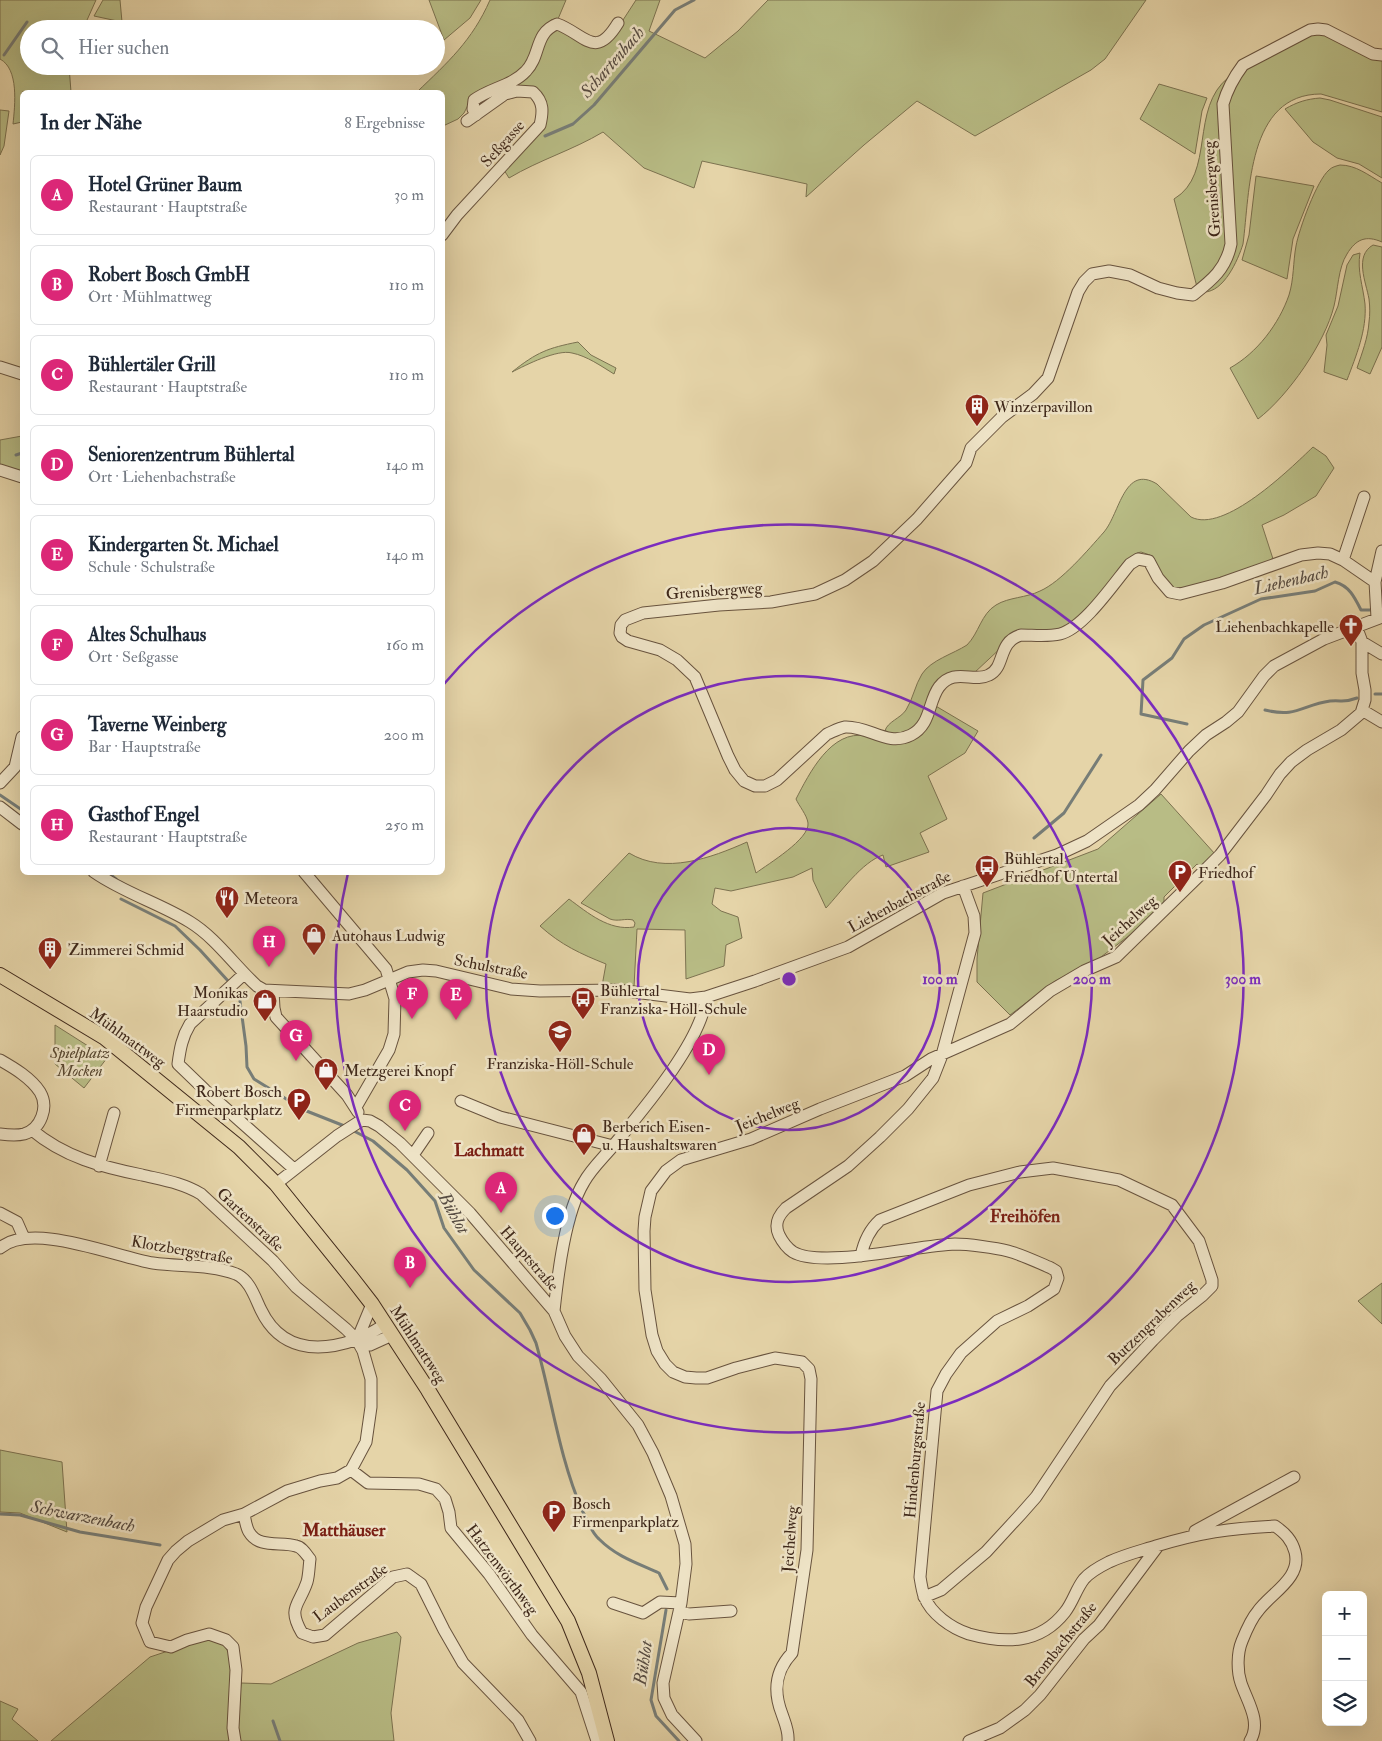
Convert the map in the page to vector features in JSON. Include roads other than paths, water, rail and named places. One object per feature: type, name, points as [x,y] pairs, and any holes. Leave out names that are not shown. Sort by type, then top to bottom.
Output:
[{"type":"main road","name":"Mühlmattweg","points":[[0,975],[105,1038],[232,1141],[276,1184],[372,1304],[428,1390],[568,1621],[589,1673],[607,1741]]},
{"type":"street","name":"Seßgasse","points":[[445,231],[457,215],[533,134],[540,125],[543,114],[541,102],[533,92],[517,91],[505,94],[471,118],[474,100],[490,90],[514,80],[527,70],[536,53],[539,40],[548,28],[557,24],[567,27],[592,43],[601,42],[611,35],[618,23]]},
{"type":"street","name":"Grenisbergweg","points":[[1375,582],[1343,560],[1330,554],[1301,555],[1222,583],[1180,594],[1170,592],[1158,578],[1148,561],[1138,559],[1130,564],[1093,609],[1072,629],[1056,634],[1015,636],[1009,641],[996,668],[991,674],[980,676],[958,675],[940,685],[926,721],[913,734],[894,740],[856,729],[844,727],[835,730],[827,734],[777,780],[765,786],[754,786],[744,781],[735,770],[695,677],[677,660],[660,650],[628,641],[620,633],[621,625],[625,620],[643,613],[719,604],[771,602],[815,594],[844,580],[873,561],[910,526],[966,463],[970,448],[1002,417],[1033,394],[1048,378],[1078,292],[1092,274],[1109,271],[1130,275],[1158,288],[1177,294],[1192,295],[1214,278],[1223,266],[1231,244],[1223,104],[1237,72],[1243,65],[1297,36],[1318,28],[1326,30],[1373,54],[1382,55]]},
{"type":"street","points":[[0,367],[20,373]]},
{"type":"street","points":[[0,470],[20,476]]},
{"type":"street","points":[[1343,560],[1364,497]]},
{"type":"street","points":[[1380,618],[1375,582],[1382,551]]},
{"type":"street","name":"Liehenbachstraße","points":[[706,997],[848,946],[943,893],[1057,855],[1087,841],[1111,826],[1156,790],[1189,751],[1206,735],[1238,712],[1264,676],[1274,666],[1324,639],[1380,618]]},
{"type":"street","points":[[1356,626],[1362,642],[1362,673],[1366,690],[1362,710],[1382,722]]},
{"type":"street","points":[[1362,642],[1382,654]]},
{"type":"street","name":"Jeichelweg","points":[[788,1741],[788,1734],[776,1690],[778,1676],[784,1662],[792,1653],[807,1550],[811,1379],[808,1369],[802,1362],[775,1358],[707,1378],[685,1377],[672,1372],[665,1364],[658,1351],[648,1320],[644,1270],[644,1231],[650,1191],[666,1171],[681,1160],[735,1145],[777,1130],[820,1109],[905,1076],[931,1060],[1010,1024],[1050,991],[1084,971],[1116,957],[1214,860],[1291,762],[1341,730],[1362,710]]},
{"type":"street","points":[[0,783],[15,767],[20,746]]},
{"type":"street","points":[[0,807],[20,822]]},
{"type":"street","points":[[98,875],[190,923],[205,933],[241,976],[264,990],[274,991],[276,1017],[356,1107],[359,1122],[337,1136],[276,1184]]},
{"type":"street","points":[[307,875],[386,969],[390,980],[395,1010],[394,1034],[389,1050],[356,1107]]},
{"type":"street","name":"Hindenburgstraße","points":[[924,1597],[920,1577],[937,1391],[960,1353],[997,1321],[1028,1306],[1054,1289],[1058,1278],[1056,1271],[1008,1251],[956,1244],[861,1256],[811,1258],[794,1252],[783,1242],[776,1225],[779,1216],[786,1208],[848,1166],[880,1137],[908,1109],[933,1078],[942,1055],[975,933],[974,916],[962,886]]},
{"type":"street","name":"Schulstraße","points":[[274,991],[349,994],[365,990],[408,972],[423,970],[436,971],[511,989],[540,991],[618,990],[675,998],[706,997]]},
{"type":"street","points":[[241,976],[190,1024],[184,1033],[180,1046],[178,1064],[294,1169]]},
{"type":"street","points":[[554,1310],[557,1280],[576,1196],[585,1180],[674,1067],[702,1017],[706,1008],[706,997]]},
{"type":"street","points":[[0,1060],[29,1080],[40,1093],[43,1101],[40,1122],[32,1130],[15,1136],[0,1134]]},
{"type":"street","points":[[460,1101],[500,1117],[613,1146]]},
{"type":"street","points":[[99,1166],[114,1113]]},
{"type":"street","name":"Hauptstraße","points":[[359,1122],[370,1121],[400,1143],[470,1213],[554,1310],[565,1336],[578,1356],[630,1413],[638,1425],[653,1453],[671,1496],[685,1544],[686,1564],[672,1605],[669,1649],[662,1683],[664,1698],[672,1715],[696,1741]]},
{"type":"street","name":"Gartenstraße","points":[[32,1130],[45,1141],[99,1166],[178,1183],[201,1194],[273,1261],[296,1288],[357,1340]]},
{"type":"street","points":[[412,1155],[428,1133]]},
{"type":"street","name":"Butzengrabenweg","points":[[861,1256],[864,1243],[871,1229],[880,1220],[969,1186],[1020,1172],[1053,1168],[1119,1180],[1172,1205],[1199,1241],[1212,1280],[1212,1286],[1165,1328],[1110,1386],[1036,1497],[1021,1514],[986,1552],[941,1590],[924,1597]]},
{"type":"street","points":[[0,1213],[17,1222],[24,1238]]},
{"type":"street","name":"Klotzbergstraße","points":[[0,1248],[6,1243],[24,1238],[42,1238],[90,1246],[152,1263],[213,1269],[237,1274],[248,1284],[265,1318],[275,1330],[294,1344],[314,1347],[357,1340],[370,1345],[388,1330]]},
{"type":"street","points":[[235,1741],[233,1728],[236,1670],[233,1647],[226,1640],[209,1634],[171,1647],[150,1642],[142,1623],[146,1607],[168,1560],[188,1541],[223,1520],[244,1514],[287,1490],[338,1478],[351,1470],[366,1442],[371,1408],[371,1379],[363,1351],[357,1340],[372,1304]]},
{"type":"street","name":"Hatzenwörthweg","points":[[351,1470],[368,1483],[419,1484],[436,1489],[444,1500],[449,1512],[451,1528],[489,1574],[532,1636],[581,1692],[597,1741]]},
{"type":"street","points":[[1183,1538],[1294,1477]]},
{"type":"street","name":"Laubenstraße","points":[[244,1514],[249,1532],[256,1540],[264,1543],[298,1546],[310,1559],[307,1582],[295,1606],[295,1621],[302,1633],[313,1637],[325,1635],[393,1577],[408,1574],[422,1584],[444,1630],[463,1663],[518,1720],[530,1741]]},
{"type":"street","points":[[924,1597],[936,1614],[960,1631],[1000,1641],[1020,1640],[1044,1631],[1058,1620],[1066,1611],[1084,1578],[1109,1562],[1183,1538],[1220,1530],[1275,1526],[1284,1532],[1293,1544],[1297,1559],[1296,1568],[1287,1582],[1269,1598],[1253,1618],[1238,1655],[1240,1681],[1251,1706],[1255,1726],[1250,1741]]},
{"type":"street","name":"Brombachstraße","points":[[969,1741],[1000,1728],[1040,1696],[1084,1639],[1099,1626],[1158,1546]]},
{"type":"street","points":[[613,1603],[643,1613],[672,1605],[689,1614],[731,1612]]},
{"type":"waterway","name":"Schartenbach","points":[[545,136],[573,124],[594,105],[675,10],[694,0]]},
{"type":"waterway","points":[[4,55],[20,32]]},
{"type":"waterway","name":"Schartenbach","points":[[16,455],[20,454]]},
{"type":"waterway","name":"Liehenbach","points":[[1187,724],[1141,714],[1143,680],[1172,658],[1184,639],[1204,625],[1261,599],[1315,591],[1335,582],[1351,592],[1361,610],[1372,610]]},
{"type":"waterway","points":[[1375,694],[1382,694]]},
{"type":"waterway","points":[[1265,710],[1285,713],[1320,703],[1357,698]]},
{"type":"waterway","name":"Liehenbach","points":[[1034,838],[1064,813],[1101,755]]},
{"type":"waterway","name":"Bühlot","points":[[0,795],[20,809]]},
{"type":"waterway","name":"Bühlot","points":[[111,875],[116,879]]},
{"type":"waterway","name":"Bühlot","points":[[121,899],[175,926],[229,982]]},
{"type":"waterway","name":"Bühlot","points":[[233,987],[239,994],[247,1067],[254,1079],[304,1110],[347,1127]]},
{"type":"waterway","name":"Bühlot","points":[[352,1130],[373,1141],[407,1170],[435,1201],[444,1228],[474,1270],[520,1313],[536,1343],[567,1469],[589,1526],[596,1536],[613,1550],[659,1573],[667,1589]]},
{"type":"waterway","name":"Schwarzenbach","points":[[0,1514],[20,1515],[80,1532],[160,1545]]},
{"type":"waterway","name":"Bühlot","points":[[666,1610],[651,1700],[656,1716],[679,1741]]},
{"type":"waterway","points":[[273,1721],[280,1741]]},
{"type":"place","name":"Winzerpavillon","points":[[977,427]]},
{"type":"place","name":"Liehenbachkapelle","points":[[1351,647]]},
{"type":"place","name":"Bühlertal Friedhof Untertal","points":[[987,888]]},
{"type":"place","name":"Friedhof","points":[[1180,893]]},
{"type":"place","name":"Meteora","points":[[227,919]]},
{"type":"place","name":"Autohaus Ludwig","points":[[314,956]]},
{"type":"place","name":"Gasthof Engel","points":[[269,967]]},
{"type":"place","name":"Zimmerei Schmid","points":[[50,970]]},
{"type":"place","name":"Altes Schulhaus","points":[[412,1019]]},
{"type":"place","name":"Kindergarten St. Michael","points":[[456,1020]]},
{"type":"place","name":"Bühlertal Franziska-Höll-Schule","points":[[583,1020]]},
{"type":"place","name":"Monikas Haarstudio","points":[[265,1022]]},
{"type":"place","name":"Franziska-Höll-Schule","points":[[560,1053]]},
{"type":"place","name":"Taverne Weinberg","points":[[296,1061]]},
{"type":"place","name":"Seniorenzentrum Bühlertal","points":[[709,1075]]},
{"type":"place","name":"Metzgerei Knopf","points":[[326,1091]]},
{"type":"place","name":"Robert Bosch Firmenparkplatz","points":[[299,1121]]},
{"type":"place","name":"Bühlertäler Grill","points":[[405,1131]]},
{"type":"place","name":"Berberich Eisen- u. Haushaltswaren","points":[[584,1156]]},
{"type":"place","name":"Hotel Grüner Baum","points":[[501,1213]]},
{"type":"place","name":"Robert Bosch GmbH","points":[[410,1288]]},
{"type":"place","name":"Bosch Firmenparkplatz","points":[[554,1533]]},
{"type":"district","name":"Lachmatt","points":[[489,1150]]},
{"type":"district","name":"Freihöfen","points":[[1025,1216]]},
{"type":"district","name":"Matthäuser","points":[[344,1530]]},
{"type":"park label","name":"Spielplatz Mocken","points":[[80,1061]]}]
